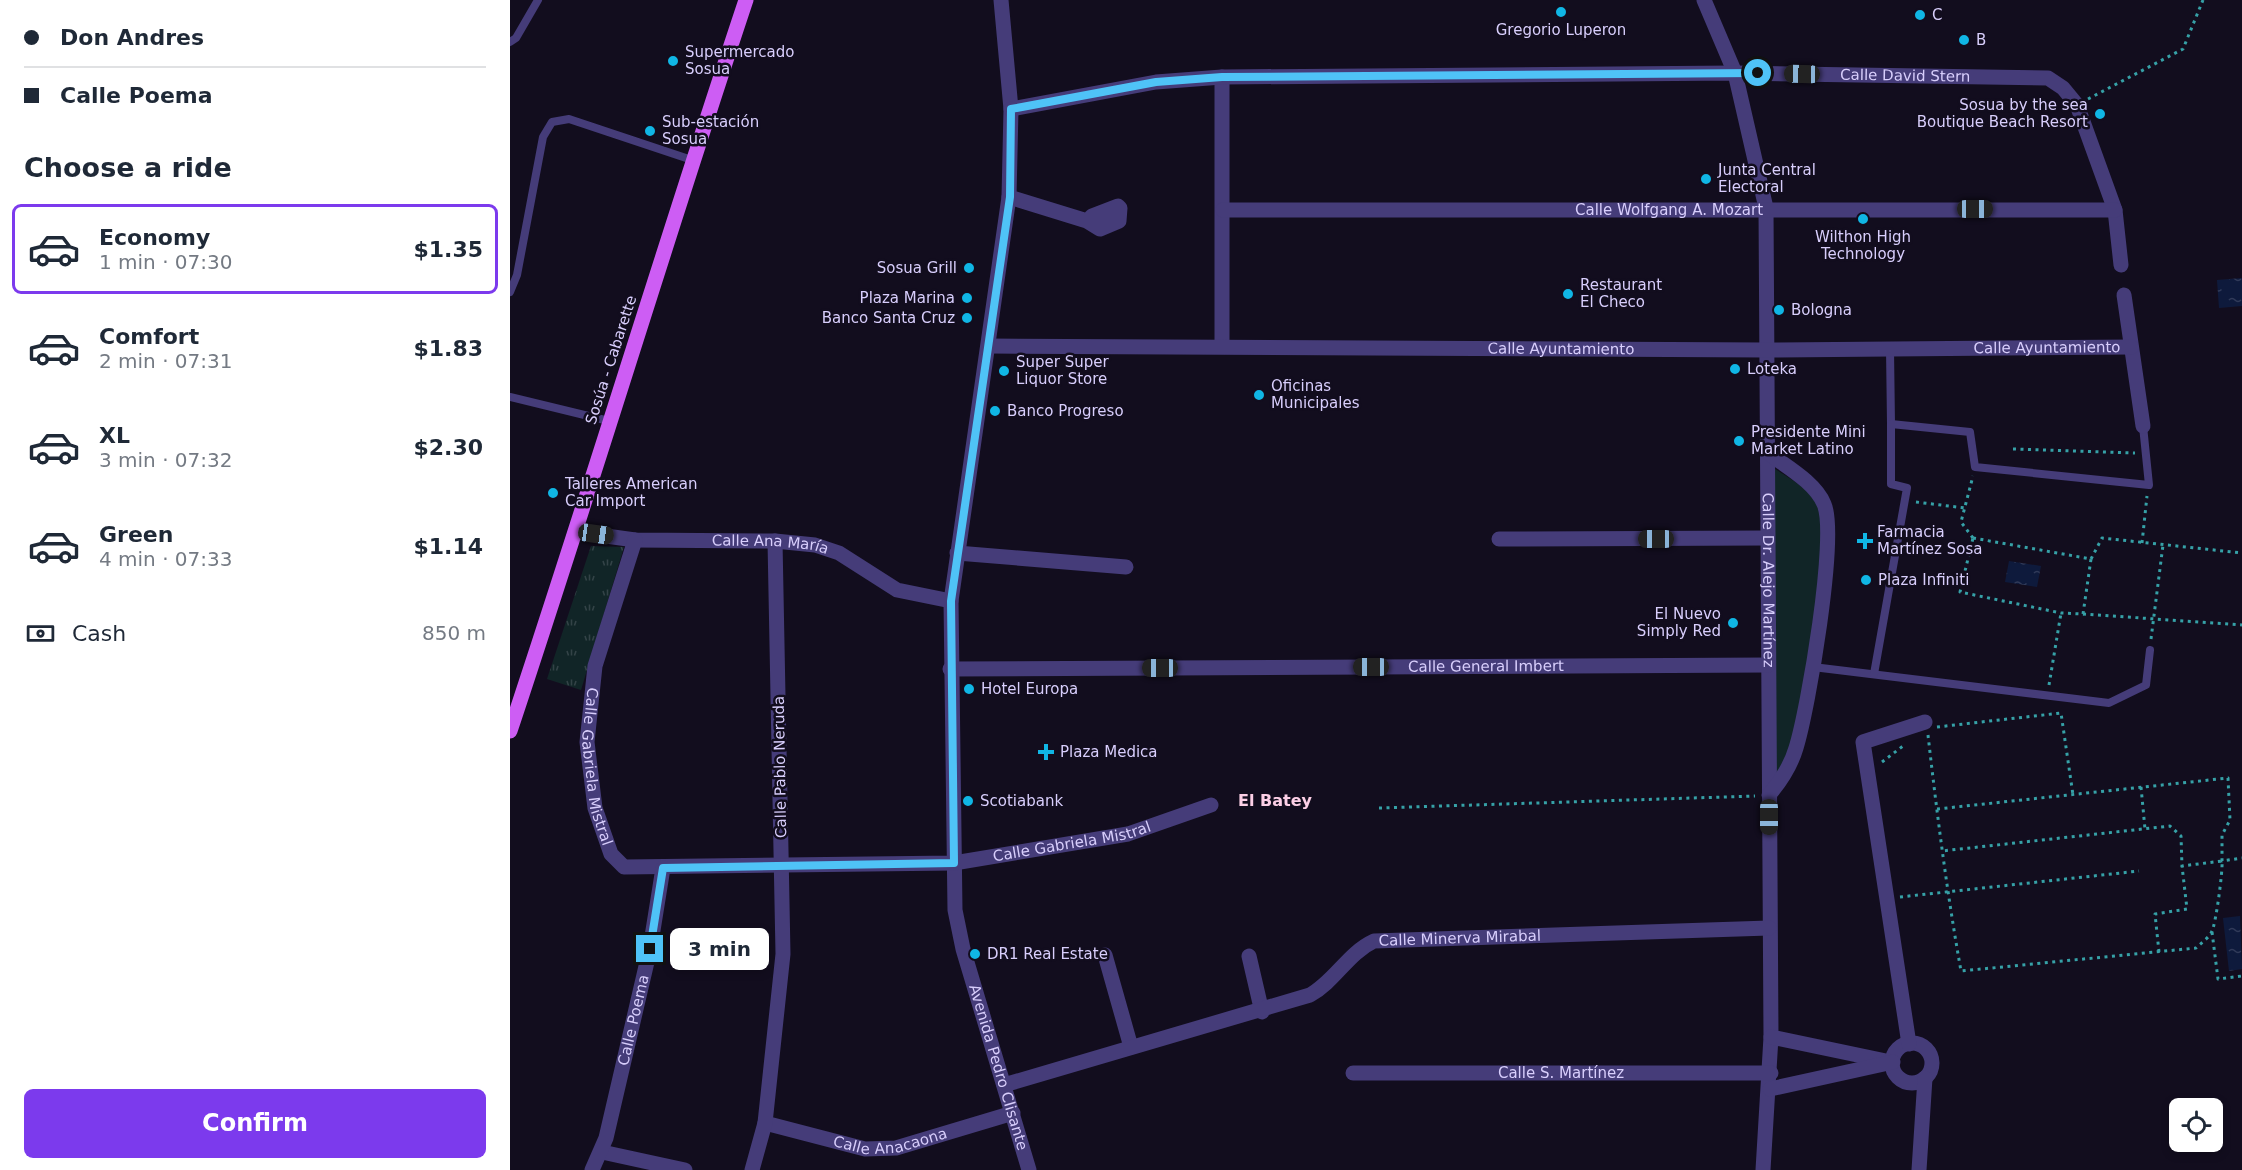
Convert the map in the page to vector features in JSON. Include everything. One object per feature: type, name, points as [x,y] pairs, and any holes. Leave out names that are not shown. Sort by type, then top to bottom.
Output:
[{"type":"main road","name":"Sosúa - Cabarette","points":[[510,730],[577,532],[609,421],[692,160],[746,0]]},
{"type":"street","name":"Avenida Pedro Clisante","points":[[1001,0],[1011,109],[1010,197],[951,601],[954,863],[956,910],[963,949],[1029,1170]]},
{"type":"street","name":"Calle Dr. Alejo Martínez","points":[[1704,0],[1735,73],[1766,208],[1771,1073],[1763,1170]]},
{"type":"street","name":"Calle David Stern","points":[[1011,109],[1156,82],[1222,77],[1735,73],[2048,78],[2063,88],[2076,105]]},
{"type":"street","points":[[1222,77],[1222,346]]},
{"type":"street","points":[[2076,105],[2115,210],[2121,265]]},
{"type":"street","points":[[1010,197],[1087,220]]},
{"type":"street","name":"Calle Wolfgang A. Mozart","points":[[1223,210],[1766,208],[2115,210]]},
{"type":"street","points":[[2124,295],[2143,426]]},
{"type":"street","name":"Calle Ayuntamiento","points":[[989,346],[1766,350],[2131,347]]},
{"type":"street","points":[[1767,452],[1812,487],[1826,506],[1828,529],[1813,667],[1796,748],[1788,768],[1769,795]]},
{"type":"street","name":"Calle Ana María","points":[[577,532],[635,540],[775,541],[828,548],[897,590],[951,601]]},
{"type":"street","points":[[1499,539],[1767,538]]},
{"type":"street","name":"Calle Gabriela Mistral","points":[[635,540],[595,666],[587,742],[596,808],[611,854],[624,867],[954,863],[1128,834],[1211,805]]},
{"type":"street","name":"Calle Pablo Neruda","points":[[752,1170],[765,1123],[783,954],[775,541]]},
{"type":"street","points":[[957,553],[1126,567]]},
{"type":"street","name":"Calle General Imbert","points":[[950,669],[1768,665]]},
{"type":"street","points":[[1909,1044],[1863,742],[1923,729]]},
{"type":"street","name":"Calle Poema","points":[[592,1170],[602,1152],[650,949],[663,868]]},
{"type":"street","name":"Calle Minerva Mirabal","points":[[1004,1085],[1131,1047],[1262,1012],[1317,992],[1356,951],[1374,941],[1769,928]]},
{"type":"street","points":[[1105,955],[1131,1047]]},
{"type":"street","points":[[1249,956],[1262,1012]]},
{"type":"street","points":[[1771,1038],[1893,1062]]},
{"type":"street","points":[[1919,1170],[1925,1078],[1931,1067],[1930,1055],[1922,1046],[1909,1044],[1897,1050],[1893,1062],[1896,1075],[1907,1082],[1925,1078]]},
{"type":"street","points":[[1770,1089],[1893,1062]]},
{"type":"street","name":"Calle S. Martínez","points":[[1353,1072],[1771,1073]]},
{"type":"street","name":"Calle Anacaona","points":[[765,1123],[865,1149],[896,1148],[1013,1113]]},
{"type":"street","points":[[602,1152],[685,1170]]},
{"type":"lane","points":[[510,42],[516,38],[538,0]]},
{"type":"lane","points":[[510,292],[517,275],[543,136],[552,122],[569,119],[692,160]]},
{"type":"lane","points":[[1874,674],[1907,488],[1891,484],[1890,349]]},
{"type":"lane","points":[[510,397],[609,421]]},
{"type":"lane","points":[[1892,424],[1970,432],[1975,467],[2149,485],[2143,426]]},
{"type":"lane","points":[[1813,667],[2109,703],[2146,685],[2150,650]]},
{"type":"path","points":[[2076,105],[2183,49],[2203,0]]},
{"type":"path","points":[[2013,449],[2145,453]]},
{"type":"path","points":[[1975,467],[1961,522],[1972,537],[2091,559]]},
{"type":"path","points":[[2142,543],[2149,485]]},
{"type":"path","points":[[1905,500],[1965,508]]},
{"type":"path","points":[[1972,537],[1960,592],[2061,613],[2242,625]]},
{"type":"path","points":[[2083,614],[2091,559],[2102,538],[2242,553]]},
{"type":"path","points":[[2150,650],[2163,545]]},
{"type":"path","points":[[2048,695],[2061,613]]},
{"type":"path","points":[[2073,795],[2061,713],[1953,723],[1923,729],[1946,892],[1961,971],[2196,948],[2212,932]]},
{"type":"path","points":[[1883,772],[1882,760],[1909,742]]},
{"type":"path","points":[[1936,809],[2228,778],[2230,820],[2222,835],[2223,873],[2218,885],[2212,932],[2218,979],[2242,976]]},
{"type":"path","points":[[2141,787],[2145,829]]},
{"type":"path","points":[[1379,808],[1769,795]]},
{"type":"path","points":[[1941,851],[2170,826],[2181,836],[2187,909],[2155,914],[2159,952]]},
{"type":"path","points":[[2182,866],[2242,858]]},
{"type":"path","points":[[1898,897],[2139,871]]},
{"type":"green space","points":[[1771,466],[1812,495],[1820,507],[1822,523],[1814,624],[1799,727],[1789,760],[1776,782]]},
{"type":"green space","points":[[591,546],[624,547],[581,690],[547,679]]},
{"type":"water","points":[[2242,278],[2242,306],[2219,308],[2217,280]]},
{"type":"water","points":[[2009,561],[2041,566],[2037,587],[2005,582]]},
{"type":"water","points":[[2240,916],[2242,969],[2229,971],[2223,918]]},
{"type":"place","name":"Gregorio Luperon","points":[[1561,12]]},
{"type":"place","name":"C","points":[[1920,15]]},
{"type":"place","name":"B","points":[[1964,40]]},
{"type":"place","name":"Supermercado Sosua","points":[[673,61]]},
{"type":"place","name":"Sosua by the sea Boutique Beach Resort","points":[[2100,114]]},
{"type":"place","name":"Sub-estación Sosua","points":[[650,131]]},
{"type":"place","name":"Junta Central Electoral","points":[[1706,179]]},
{"type":"place","name":"Wilthon High Technology","points":[[1863,219]]},
{"type":"place","name":"Sosua Grill","points":[[969,268]]},
{"type":"place","name":"Restaurant El Checo","points":[[1568,294]]},
{"type":"place","name":"Plaza Marina","points":[[967,298]]},
{"type":"place","name":"Bologna","points":[[1779,310]]},
{"type":"place","name":"Banco Santa Cruz","points":[[967,318]]},
{"type":"place","name":"Loteka","points":[[1735,369]]},
{"type":"place","name":"Super Super Liquor Store","points":[[1004,371]]},
{"type":"place","name":"Oficinas Municipales","points":[[1259,395]]},
{"type":"place","name":"Banco Progreso","points":[[995,411]]},
{"type":"place","name":"Presidente Mini Market Latino","points":[[1739,441]]},
{"type":"place","name":"Talleres American Car Import","points":[[553,493]]},
{"type":"place","name":"Farmacia Martínez Sosa","points":[[1865,541]]},
{"type":"place","name":"Plaza Infiniti","points":[[1866,580]]},
{"type":"place","name":"El Nuevo Simply Red","points":[[1733,623]]},
{"type":"place","name":"Hotel Europa","points":[[969,689]]},
{"type":"place","name":"Plaza Medica","points":[[1046,752]]},
{"type":"place","name":"Scotiabank","points":[[968,801]]},
{"type":"place","name":"DR1 Real Estate","points":[[975,954]]},
{"type":"district","name":"El Batey","points":[[1275,800]]},
{"type":"route","points":[[650,949],[663,868],[954,863],[951,601],[1010,197],[1011,109],[1156,82],[1222,77],[1758,73]]}]
